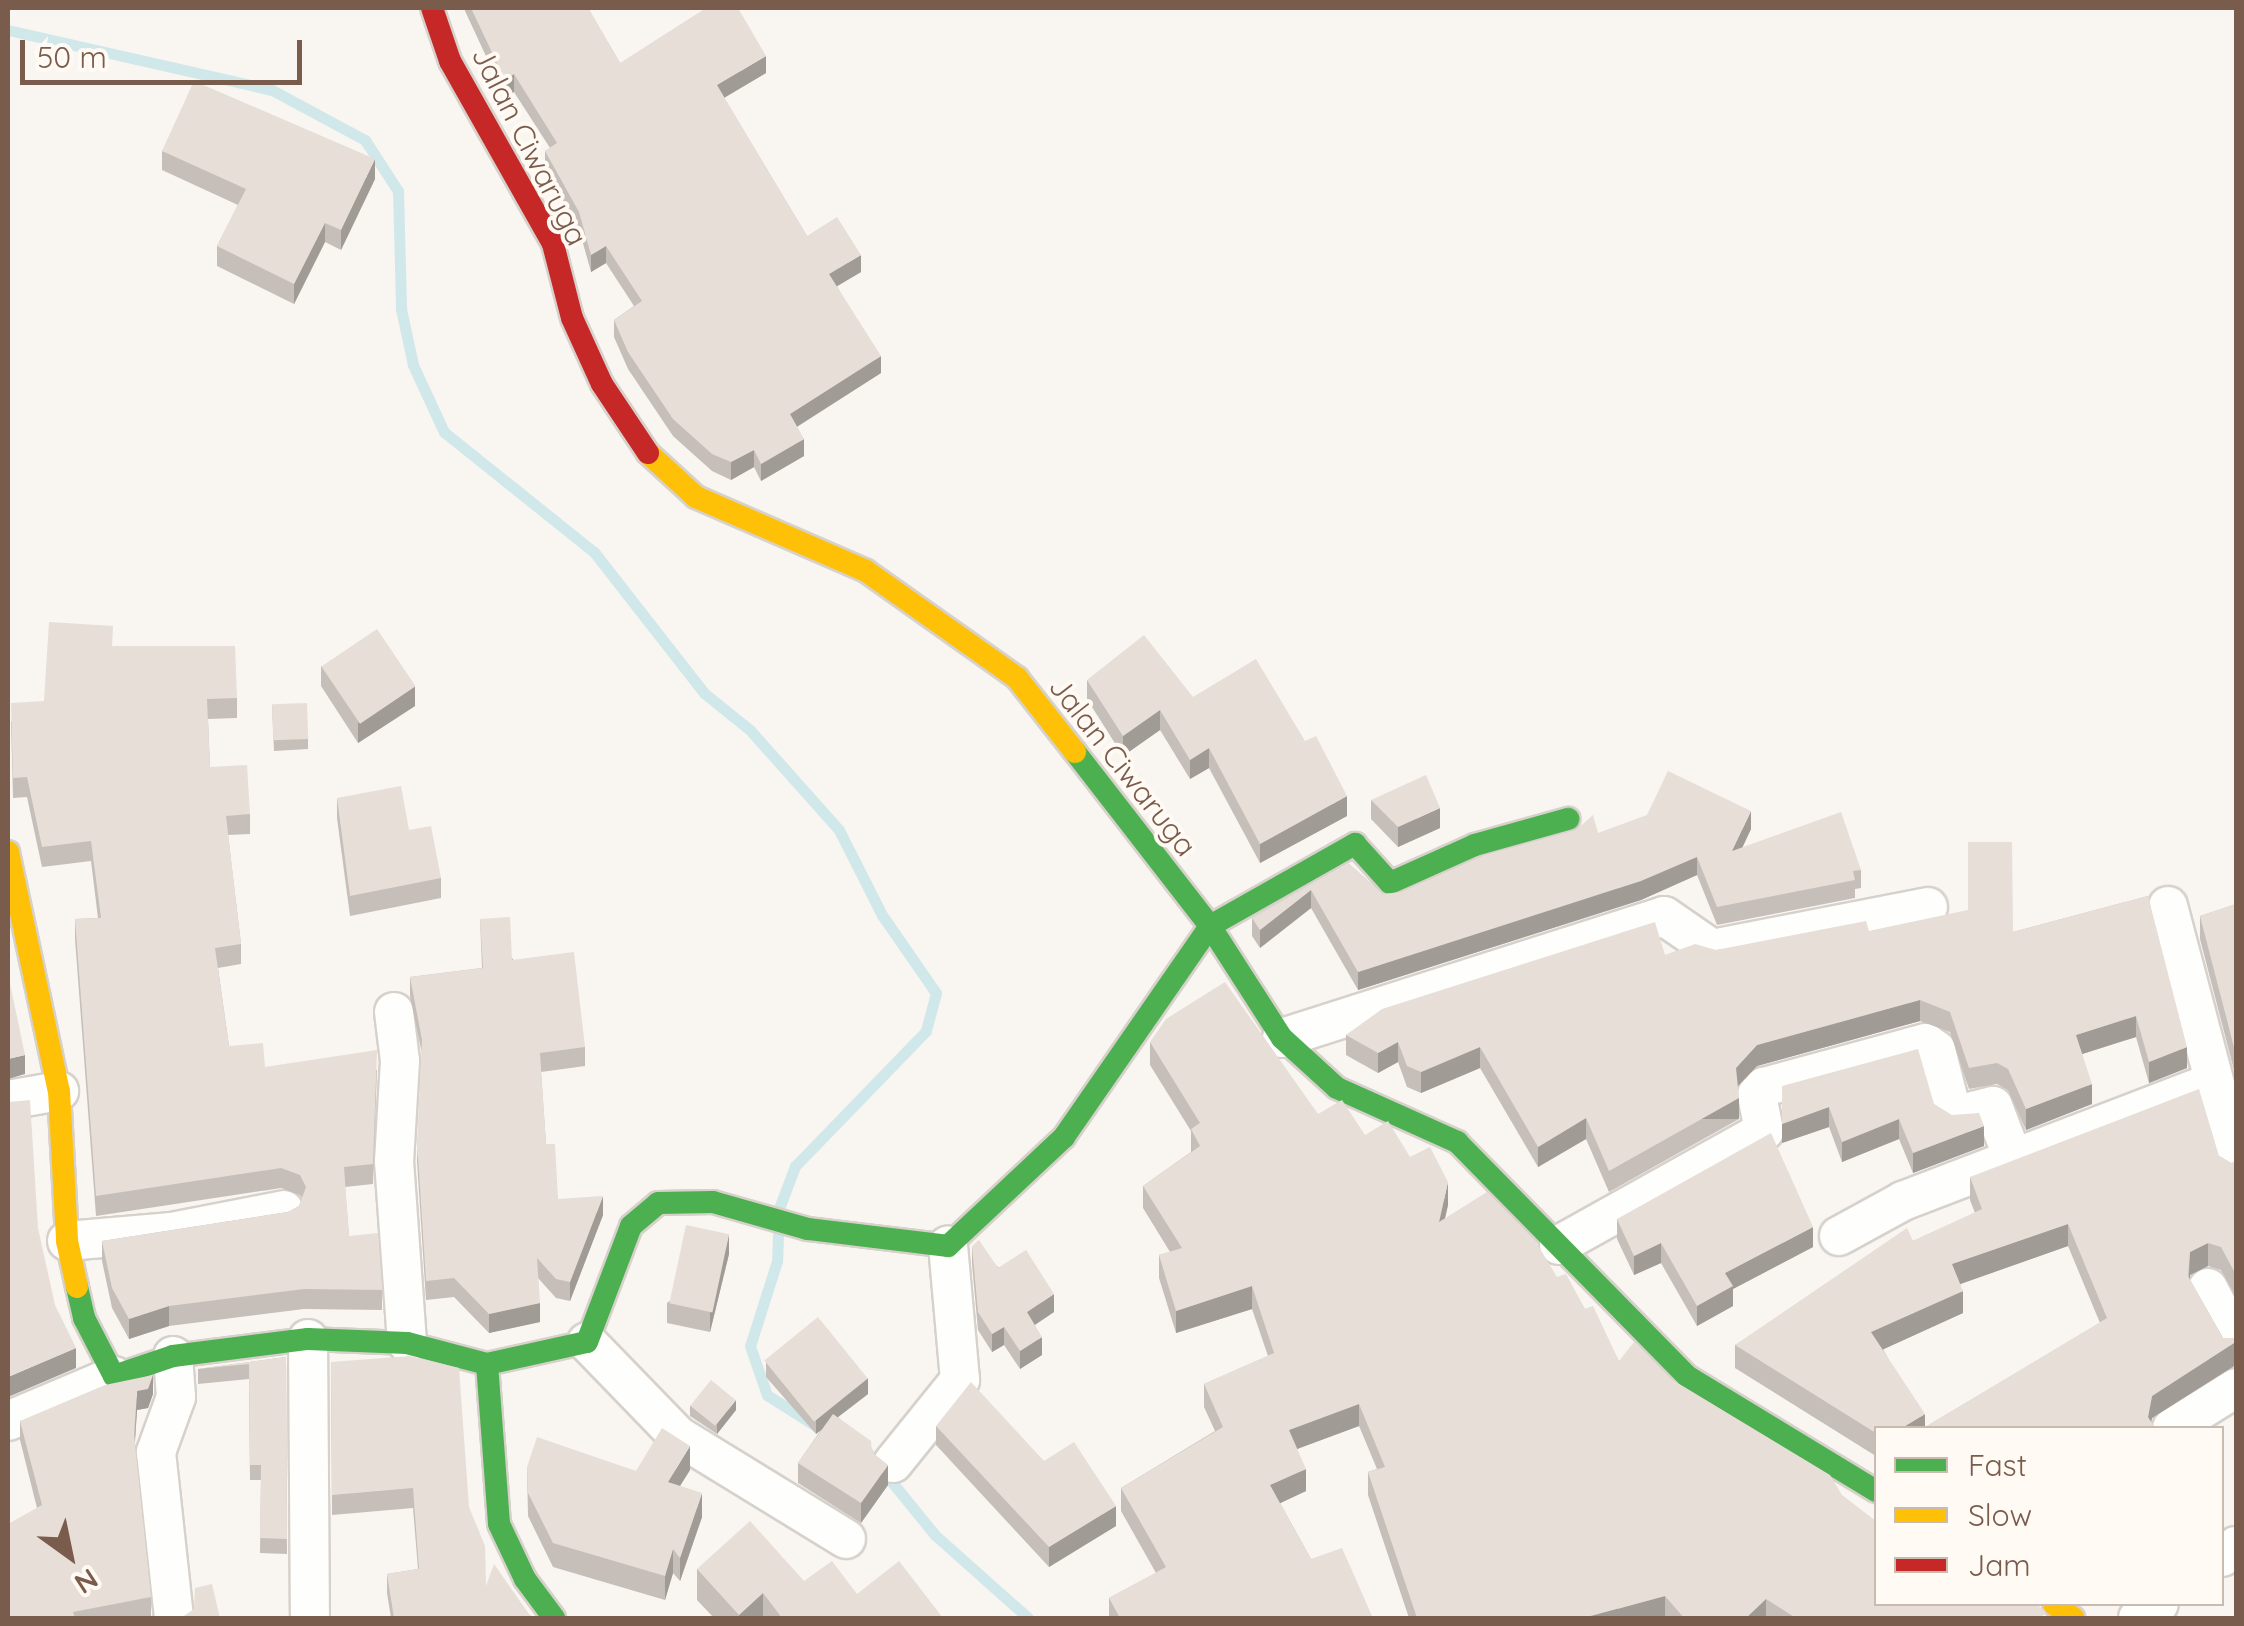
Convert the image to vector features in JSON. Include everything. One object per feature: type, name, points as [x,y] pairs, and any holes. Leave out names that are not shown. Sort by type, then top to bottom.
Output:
[{"type":"street","name":"Jalan Ciwaruga","points":[[432,8],[450,61],[553,244],[572,318],[602,384],[650,456],[696,496],[866,571],[1017,678],[1210,926],[1282,1038],[1337,1088],[1457,1142],[1687,1376],[1874,1490]]},
{"type":"street","points":[[948,1246],[1064,1137],[1210,926],[1355,844],[1390,883],[1475,844],[1568,818]]},
{"type":"street","points":[[8,852],[60,1091],[67,1241],[84,1318],[114,1376]]},
{"type":"street","points":[[2168,906],[2210,1083],[2236,1164]]},
{"type":"street","points":[[1282,1038],[1664,916],[1712,948],[1928,907]]},
{"type":"street","points":[[394,1012],[400,1061],[394,1161],[407,1343]]},
{"type":"street","points":[[1559,1244],[1764,1131],[1756,1095],[1764,1087],[1926,1043],[1936,1050],[1951,1109],[1961,1114],[1992,1106],[2013,1158]]},
{"type":"street","points":[[1839,1236],[1904,1201],[2210,1083]]},
{"type":"street","points":[[8,1100],[60,1091]]},
{"type":"street","points":[[587,1342],[630,1226],[658,1203],[714,1202],[808,1229],[948,1246]]},
{"type":"street","points":[[67,1241],[172,1232],[284,1210]]},
{"type":"street","points":[[893,1463],[960,1380],[948,1246]]},
{"type":"street","points":[[2208,1288],[2236,1342]]},
{"type":"street","points":[[8,1421],[114,1376],[173,1356],[308,1339],[407,1343],[487,1364],[587,1342]]},
{"type":"street","points":[[308,1339],[310,1618]]},
{"type":"street","points":[[587,1342],[678,1436],[846,1539]]},
{"type":"street","points":[[173,1356],[176,1397],[156,1452],[174,1618]]},
{"type":"street","points":[[487,1364],[499,1524],[524,1579],[554,1618]]},
{"type":"street","points":[[2175,1426],[2236,1388]]},
{"type":"building","points":[[471,8],[588,8],[620,63],[706,8],[738,8],[766,56],[717,85],[807,236],[837,217],[861,255],[829,274],[881,356],[790,414],[804,439],[761,464],[754,450],[731,462],[712,454],[673,419],[628,352],[614,320],[642,301],[606,246],[591,255],[579,212],[545,151],[557,143],[514,74],[505,80]]},
{"type":"building","points":[[194,81],[375,159],[341,230],[325,223],[294,284],[217,246],[246,189],[162,151]]},
{"type":"building","points":[[49,622],[113,626],[112,646],[235,646],[237,698],[207,699],[210,767],[247,765],[250,814],[226,816],[241,944],[215,948],[229,1046],[263,1043],[265,1067],[377,1050],[373,1164],[344,1167],[349,1236],[378,1233],[382,1290],[304,1289],[169,1306],[129,1319],[112,1288],[102,1241],[288,1212],[299,1206],[306,1187],[300,1175],[281,1168],[96,1196],[75,919],[101,918],[91,841],[42,847],[27,777],[13,778],[11,703],[44,701]]},
{"type":"building","points":[[377,629],[416,686],[360,724],[321,666]]},
{"type":"building","points":[[1144,635],[1193,697],[1256,659],[1305,741],[1316,736],[1347,796],[1260,844],[1209,748],[1190,760],[1160,710],[1123,736],[1087,680]]},
{"type":"building","points":[[307,703],[308,739],[273,740],[272,704]]},
{"type":"building","points":[[1668,771],[1751,811],[1732,851],[1841,812],[1861,870],[1853,871],[1855,880],[1717,907],[1697,857],[1641,881],[1358,972],[1311,890],[1260,930],[1252,918],[1349,864],[1383,894],[1401,892],[1485,855],[1576,830],[1593,815],[1598,833],[1647,815]]},
{"type":"building","points":[[1426,775],[1440,808],[1398,827],[1371,800]]},
{"type":"building","points":[[401,786],[409,830],[431,826],[441,878],[350,896],[337,798]]},
{"type":"building","points":[[1968,842],[2012,842],[2013,932],[2148,896],[2187,1047],[2149,1062],[2136,1016],[2076,1035],[2092,1084],[2026,1109],[2008,1069],[1997,1063],[1969,1068],[1950,1012],[1920,1000],[1757,1045],[1736,1068],[1739,1098],[1609,1171],[1586,1118],[1538,1147],[1480,1047],[1421,1072],[1407,1066],[1398,1042],[1378,1053],[1346,1035],[1382,1009],[1655,922],[1665,955],[1695,944],[1716,950],[1866,921],[1869,931],[1968,910]]},
{"type":"building","points":[[2236,904],[2236,1055],[2200,916]]},
{"type":"building","points":[[510,917],[512,960],[574,952],[585,1047],[540,1053],[546,1144],[555,1144],[558,1199],[603,1196],[570,1282],[556,1279],[537,1258],[540,1303],[489,1314],[454,1278],[426,1281],[417,1142],[422,1040],[410,977],[483,968],[480,919]]},
{"type":"building","points":[[8,974],[25,1055],[8,1059]]},
{"type":"building","points":[[1225,982],[1318,1114],[1342,1100],[1365,1135],[1388,1121],[1410,1157],[1430,1147],[1448,1182],[1439,1222],[1487,1192],[1536,1242],[1557,1277],[1566,1274],[1585,1309],[1593,1306],[1619,1361],[1634,1342],[1671,1379],[1830,1475],[1842,1495],[1874,1519],[1874,1606],[2039,1606],[2046,1613],[2040,1618],[1796,1618],[1766,1599],[1746,1618],[1684,1618],[1665,1596],[1583,1618],[1417,1618],[1368,1472],[1385,1467],[1359,1404],[1289,1430],[1306,1469],[1270,1485],[1311,1559],[1342,1548],[1373,1618],[1120,1618],[1109,1598],[1166,1567],[1121,1488],[1223,1427],[1204,1384],[1274,1353],[1252,1286],[1176,1311],[1159,1255],[1182,1248],[1143,1186],[1200,1146],[1191,1129],[1200,1123],[1150,1042],[1166,1019]]},
{"type":"building","points":[[1918,1049],[1934,1104],[1952,1115],[1979,1113],[1984,1126],[1913,1153],[1899,1119],[1842,1142],[1829,1107],[1782,1124],[1782,1086]]},
{"type":"building","points":[[2199,1089],[2219,1156],[2236,1162],[2236,1275],[2221,1247],[2208,1243],[2190,1252],[2188,1276],[2223,1338],[2236,1338],[2236,1344],[2152,1396],[2148,1417],[2154,1426],[1927,1426],[2107,1318],[2068,1224],[1952,1264],[1963,1291],[1871,1332],[1925,1414],[1905,1426],[1874,1426],[1874,1432],[1735,1345],[1907,1228],[1913,1241],[1982,1209],[1970,1177]]},
{"type":"building","points":[[30,1100],[38,1228],[55,1305],[76,1348],[8,1377],[8,1102]]},
{"type":"building","points":[[1771,1133],[1813,1227],[1725,1273],[1733,1286],[1697,1306],[1661,1243],[1634,1256],[1617,1219]]},
{"type":"building","points":[[686,1225],[729,1234],[712,1312],[669,1303]]},
{"type":"building","points":[[979,1240],[998,1268],[1026,1250],[1054,1294],[1027,1312],[1042,1337],[1020,1351],[1004,1327],[992,1334],[978,1312],[972,1246]]},
{"type":"building","points":[[818,1317],[868,1378],[814,1422],[764,1360]]},
{"type":"building","points":[[410,1356],[459,1368],[469,1507],[485,1546],[486,1586],[494,1564],[534,1618],[394,1618],[387,1574],[419,1569],[413,1488],[332,1495],[331,1362]]},
{"type":"building","points":[[286,1357],[287,1539],[260,1538],[261,1465],[250,1465],[249,1364],[198,1369]]},
{"type":"building","points":[[153,1375],[148,1389],[137,1391],[134,1434],[151,1597],[73,1612],[75,1618],[8,1618],[8,1524],[42,1505],[20,1421],[105,1385]]},
{"type":"building","points":[[711,1380],[736,1400],[715,1426],[690,1406]]},
{"type":"building","points":[[971,1382],[1044,1461],[1074,1442],[1116,1506],[1049,1547],[936,1426]]},
{"type":"building","points":[[833,1414],[871,1441],[872,1452],[888,1465],[861,1503],[798,1463]]},
{"type":"building","points":[[662,1428],[690,1446],[668,1482],[702,1493],[680,1558],[673,1549],[665,1576],[553,1543],[528,1493],[527,1467],[537,1437],[636,1471]]},
{"type":"building","points":[[750,1521],[804,1581],[832,1561],[857,1594],[899,1561],[943,1618],[782,1618],[763,1593],[739,1615],[697,1569]]},
{"type":"building","points":[[212,1584],[220,1618],[181,1618],[194,1609],[195,1588]]},
{"type":"waterway","points":[[8,30],[272,90],[365,140],[398,191],[401,309],[413,365],[444,432],[594,552],[704,693],[750,730],[839,830],[882,915],[936,993],[926,1031],[795,1166],[780,1206]]},
{"type":"waterway","points":[[778,1235],[777,1261],[750,1346],[767,1395],[816,1426]]},
{"type":"waterway","points":[[861,1444],[935,1535],[1028,1618]]},
{"type":"traffic: fast","points":[[1075,752],[1210,926],[1282,1038],[1337,1088],[1457,1142],[1687,1376],[1874,1490]]},
{"type":"traffic: fast","points":[[487,1364],[587,1342],[631,1226],[658,1203],[713,1202],[808,1229],[948,1246],[1064,1137],[1210,926],[1355,844],[1390,883],[1475,845],[1568,819]]},
{"type":"traffic: fast","points":[[77,1287],[84,1318],[114,1376],[173,1356],[308,1339],[407,1343],[487,1364],[499,1524],[525,1579],[554,1618]]},
{"type":"traffic: slow","points":[[648,453],[696,497],[866,571],[1017,678],[1075,752]]},
{"type":"traffic: slow","points":[[8,852],[59,1091],[67,1241],[77,1287]]},
{"type":"traffic: slow","points":[[2057,1606],[2073,1618]]},
{"type":"traffic: jam","points":[[432,8],[450,61],[553,244],[572,318],[602,384],[648,453]]}]
